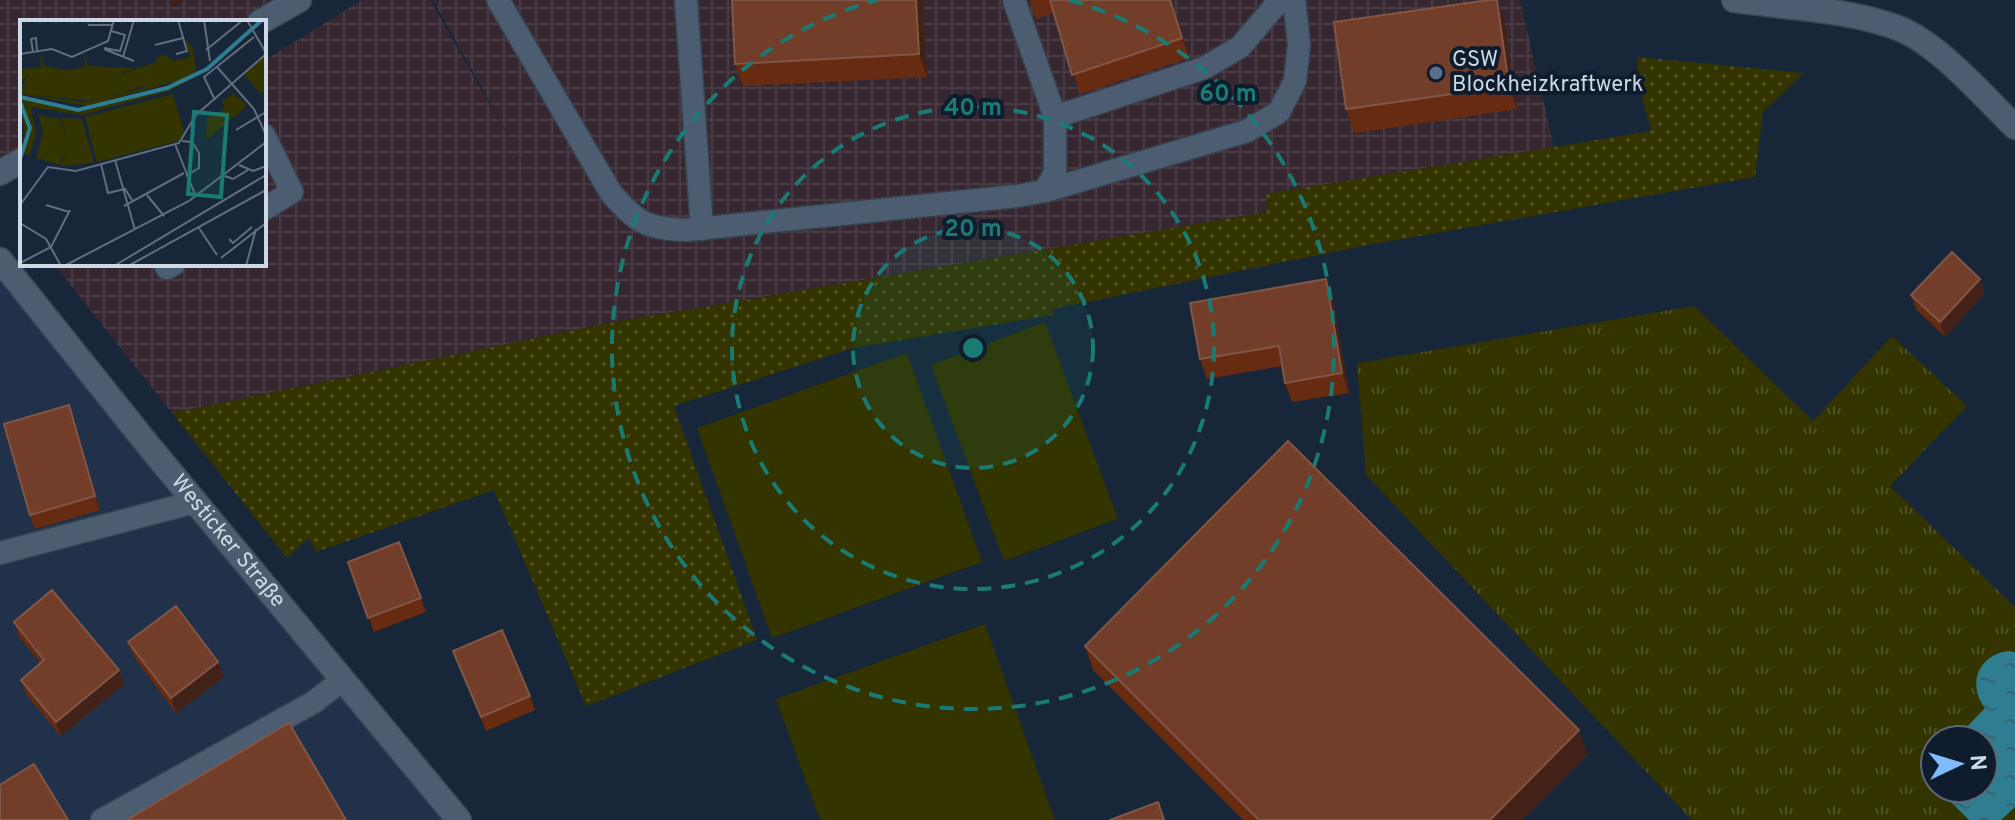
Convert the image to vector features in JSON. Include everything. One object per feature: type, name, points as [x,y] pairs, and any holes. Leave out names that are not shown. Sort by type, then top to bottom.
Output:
[{"type":"street","points":[[264,20],[299,0]]},
{"type":"street","points":[[1734,0],[1840,13],[1900,29],[1944,58],[2015,127]]},
{"type":"street","points":[[0,173],[20,161]]},
{"type":"street","name":"Westicker Straße","points":[[0,260],[195,502],[459,820]]},
{"type":"lane","points":[[686,0],[702,229]]},
{"type":"lane","points":[[1014,0],[1055,117],[1055,172],[1045,191]]},
{"type":"lane","points":[[1055,117],[1204,68],[1240,47],[1280,0]]},
{"type":"lane","points":[[503,1],[611,193],[629,214],[657,230],[702,229],[1017,196],[1045,191],[1247,131],[1279,112],[1295,81],[1299,44],[1294,0]]},
{"type":"lane","points":[[266,139],[292,192],[266,208]]},
{"type":"lane","points":[[0,553],[195,502]]},
{"type":"lane","points":[[102,820],[314,702],[342,680]]},
{"type":"shaded area","points":[[0,0],[292,0],[257,20],[20,20],[20,157],[0,168]]},
{"type":"shaded area","points":[[362,0],[430,0],[533,180],[433,0],[1520,0],[1554,147],[1267,194],[1267,212],[614,322],[172,413],[56,266],[266,266],[266,60]]},
{"type":"shaded area","points":[[0,272],[448,820],[0,820]]},
{"type":"green space","points":[[1638,57],[1804,73],[1763,112],[1755,177],[1368,245],[1052,309],[1053,315],[853,348],[674,406],[757,640],[586,706],[494,490],[316,552],[309,538],[287,558],[172,413],[614,322],[1267,212],[1266,194],[1651,131],[1638,80]]},
{"type":"green space","points":[[1694,306],[1813,421],[1892,336],[1967,406],[1890,486],[2015,607],[2015,820],[1692,820],[1366,475],[1357,363]]},
{"type":"green space","points":[[1045,322],[1118,519],[1004,561],[931,365]]},
{"type":"green space","points":[[907,353],[982,562],[772,638],[697,428]]},
{"type":"green space","points":[[985,624],[1055,820],[820,820],[776,699]]},
{"type":"water","points":[[2015,652],[2015,807],[2001,820],[1969,820],[1953,804],[1999,804],[1999,724],[1970,724],[1985,708],[1977,690],[1978,672],[1989,658]]},
{"type":"building","points":[[732,0],[916,0],[919,54],[735,64]]},
{"type":"building","points":[[1050,0],[1170,0],[1182,38],[1072,75]]},
{"type":"building","points":[[1497,0],[1509,86],[1346,109],[1334,22]]},
{"type":"building","points":[[1952,252],[1980,279],[1940,322],[1911,295]]},
{"type":"building","points":[[1326,279],[1342,373],[1285,383],[1279,346],[1200,359],[1190,303]]},
{"type":"building","points":[[69,405],[95,496],[30,515],[4,424]]},
{"type":"building","points":[[1288,441],[1579,730],[1490,820],[1259,820],[1085,646]]},
{"type":"building","points":[[399,542],[421,598],[368,618],[348,562]]},
{"type":"building","points":[[52,590],[119,670],[56,722],[21,680],[44,660],[14,622]]},
{"type":"building","points":[[176,606],[218,662],[171,698],[128,642]]},
{"type":"building","points":[[502,630],[530,696],[481,717],[453,651]]},
{"type":"building","points":[[289,723],[346,820],[127,820]]},
{"type":"building","points":[[34,764],[68,820],[0,820],[0,785]]},
{"type":"building","points":[[1158,802],[1164,820],[1110,820]]},
{"type":"place","name":"GSW Blockheizkraftwerk","points":[[1436,73]]}]
